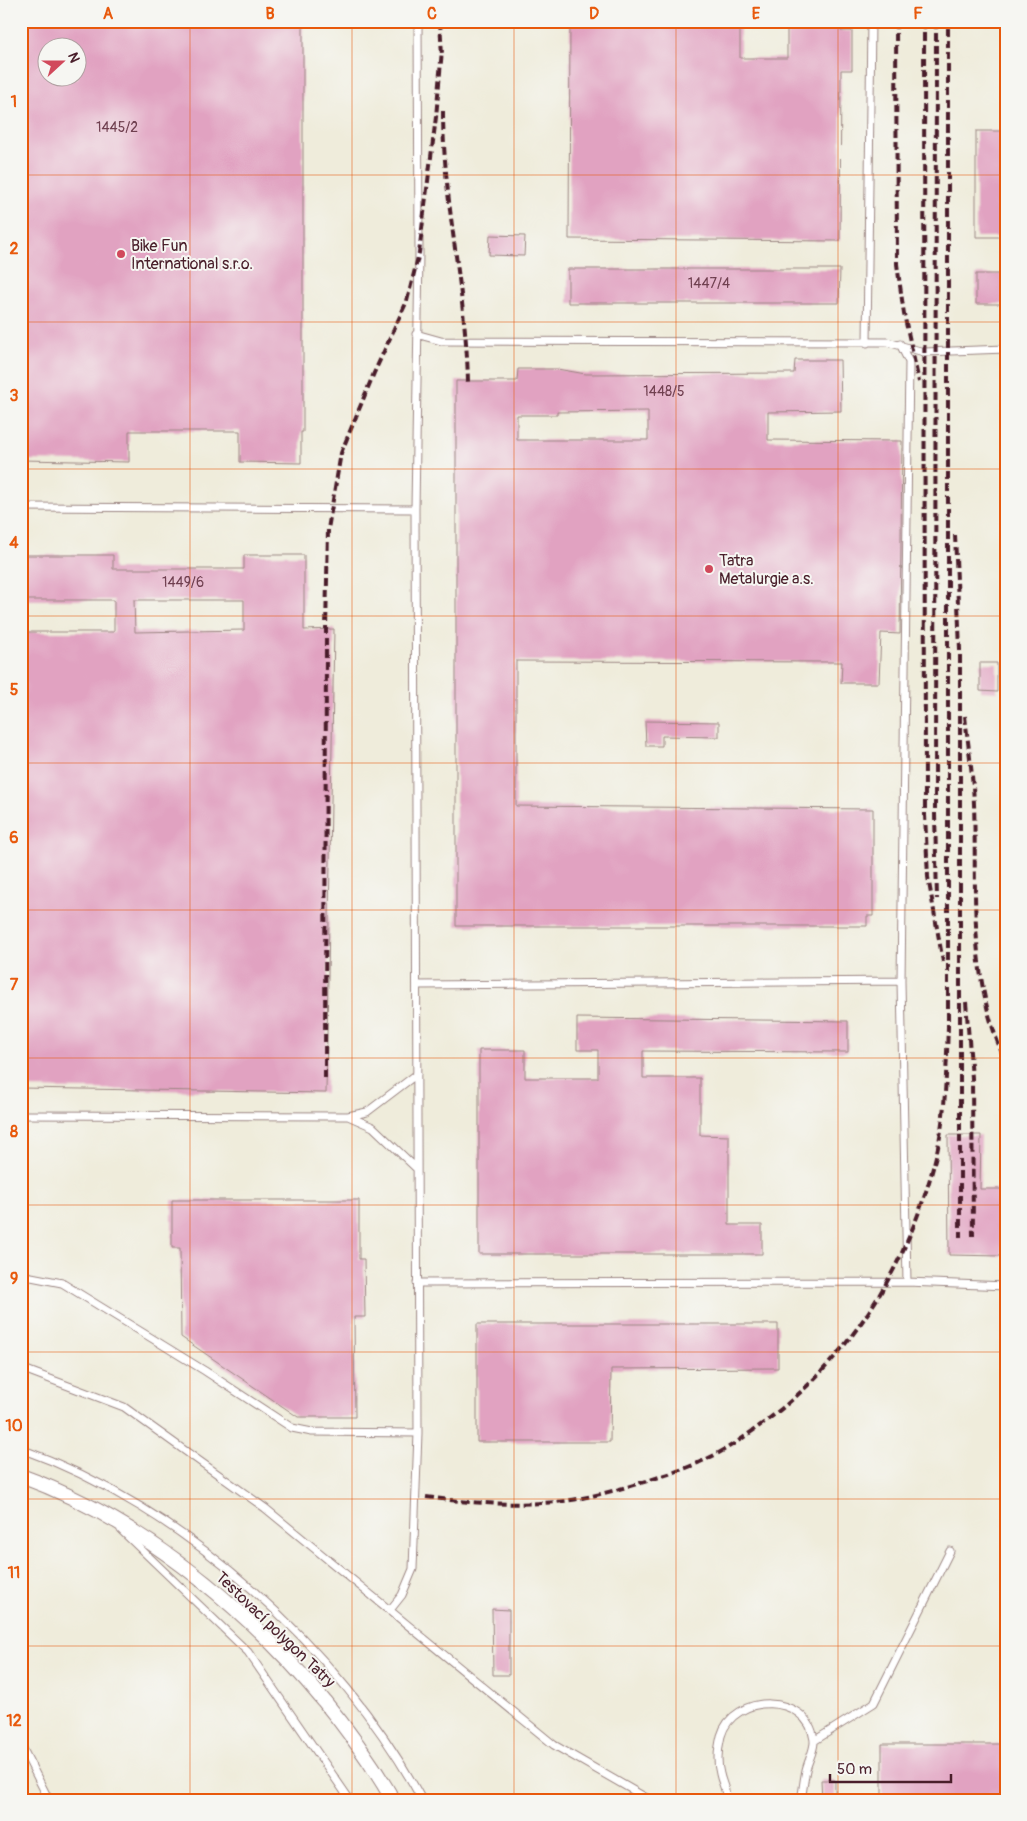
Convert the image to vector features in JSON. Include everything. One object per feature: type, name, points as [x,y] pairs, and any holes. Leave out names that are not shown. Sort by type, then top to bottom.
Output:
[{"type":"street","name":"Testovací polygon Tatry","points":[[21,1476],[46,1485],[104,1514],[151,1543],[197,1577],[241,1615],[323,1699],[358,1746],[393,1800]]},
{"type":"lane","points":[[390,1610],[402,1595],[413,1569],[418,1433],[415,510],[416,334],[419,253],[418,21]]},
{"type":"lane","points":[[867,343],[871,21]]},
{"type":"lane","points":[[416,334],[441,341],[887,342],[924,352],[1006,349]]},
{"type":"lane","points":[[900,344],[909,362],[901,981],[907,1282]]},
{"type":"lane","points":[[21,507],[415,510]]},
{"type":"lane","points":[[416,985],[901,981]]},
{"type":"lane","points":[[21,1115],[348,1116],[367,1112],[417,1074]]},
{"type":"lane","points":[[348,1116],[373,1127],[417,1168]]},
{"type":"lane","points":[[21,1275],[62,1283],[205,1371],[292,1428],[312,1432],[418,1433]]},
{"type":"lane","points":[[418,1283],[907,1282],[1006,1286]]},
{"type":"lane","points":[[21,1368],[124,1406],[265,1508],[554,1745],[650,1800]]},
{"type":"lane","points":[[21,1449],[56,1462],[116,1492],[166,1522],[213,1557],[259,1596],[343,1683],[380,1732],[422,1800]]},
{"type":"lane","points":[[104,1514],[248,1652],[348,1797]]},
{"type":"lane","points":[[814,1741],[874,1704],[950,1550]]},
{"type":"lane","points":[[726,1800],[726,1792],[720,1774],[719,1748],[726,1723],[745,1708],[759,1704],[787,1707],[799,1713],[809,1727],[814,1741],[806,1770],[801,1800]]},
{"type":"lane","points":[[21,1745],[49,1800]]},
{"type":"building","name":"Bike Fun International s.r.o.","points":[[21,21],[303,21],[303,432],[301,432],[301,463],[240,462],[240,431],[129,431],[129,462],[21,460]]},
{"type":"building","points":[[570,21],[740,21],[740,58],[787,58],[787,21],[841,21],[841,31],[852,31],[852,70],[841,70],[840,241],[569,239]]},
{"type":"building","points":[[976,131],[1006,131],[1006,237],[976,237]]},
{"type":"building","points":[[490,235],[525,236],[524,256],[489,255]]},
{"type":"building","points":[[568,269],[840,269],[839,303],[568,303]]},
{"type":"building","points":[[976,274],[1006,274],[1006,304],[976,304]]},
{"type":"building","points":[[795,360],[840,360],[841,411],[768,412],[768,440],[902,441],[900,634],[881,633],[879,683],[841,683],[842,662],[516,661],[516,806],[873,809],[873,916],[867,916],[867,926],[456,926],[456,381],[517,381],[518,369],[557,369],[586,374],[794,373]],"holes":[[[648,411],[648,440],[517,440],[517,415],[557,415],[557,412]]]},
{"type":"building","points":[[21,555],[113,555],[113,569],[244,569],[244,555],[304,555],[304,630],[334,629],[326,1093],[21,1088],[21,632],[114,632],[114,600],[21,600]],"holes":[[[134,600],[244,600],[244,630],[135,632]]]},
{"type":"building","points":[[980,663],[997,663],[997,692],[980,691]]},
{"type":"building","points":[[645,721],[719,722],[719,737],[662,736],[662,746],[646,746]]},
{"type":"building","points":[[577,1018],[848,1021],[848,1052],[643,1051],[643,1078],[700,1078],[700,1135],[729,1136],[729,1225],[762,1225],[762,1254],[479,1254],[479,1050],[525,1050],[525,1078],[598,1078],[598,1050],[577,1050]]},
{"type":"building","points":[[948,1135],[981,1135],[980,1189],[1002,1189],[1002,1256],[949,1255]]},
{"type":"building","points":[[172,1200],[359,1200],[359,1259],[364,1259],[365,1317],[354,1317],[355,1417],[298,1417],[181,1337],[180,1248],[172,1248]]},
{"type":"building","points":[[477,1324],[778,1324],[778,1368],[611,1369],[610,1442],[477,1442]]},
{"type":"building","points":[[492,1609],[509,1610],[509,1675],[493,1675]]},
{"type":"building","points":[[882,1744],[1006,1744],[1006,1800],[882,1800]]},
{"type":"building","points":[[821,1780],[835,1780],[835,1800],[822,1800]]},
{"type":"railway","points":[[440,21],[442,56]]},
{"type":"railway","points":[[896,21],[897,264],[904,314],[919,382]]},
{"type":"railway","points":[[924,21],[925,815],[928,877],[943,962]]},
{"type":"railway","points":[[936,21],[935,814],[937,899]]},
{"type":"railway","points":[[426,1497],[507,1504],[567,1501],[647,1481],[694,1465],[726,1449],[797,1396],[849,1339],[872,1307],[891,1274],[923,1202],[941,1130],[945,1096],[948,1027],[948,21]]},
{"type":"railway","points":[[325,1078],[328,529],[341,453],[374,373],[407,301],[419,253],[436,117],[442,50]]},
{"type":"railway","points":[[443,111],[450,213],[463,314],[468,382]]},
{"type":"railway","points":[[955,535],[960,649],[960,1237]]},
{"type":"railway","points":[[965,716],[972,771],[976,934],[985,998],[1006,1062]]},
{"type":"railway","points":[[966,1002],[972,1078],[973,1236]]},
{"type":"place","name":"Bike Fun International s.r.o.","points":[[121,254]]},
{"type":"place","name":"Tatra Metalurgie a.s.","points":[[709,569]]}]
